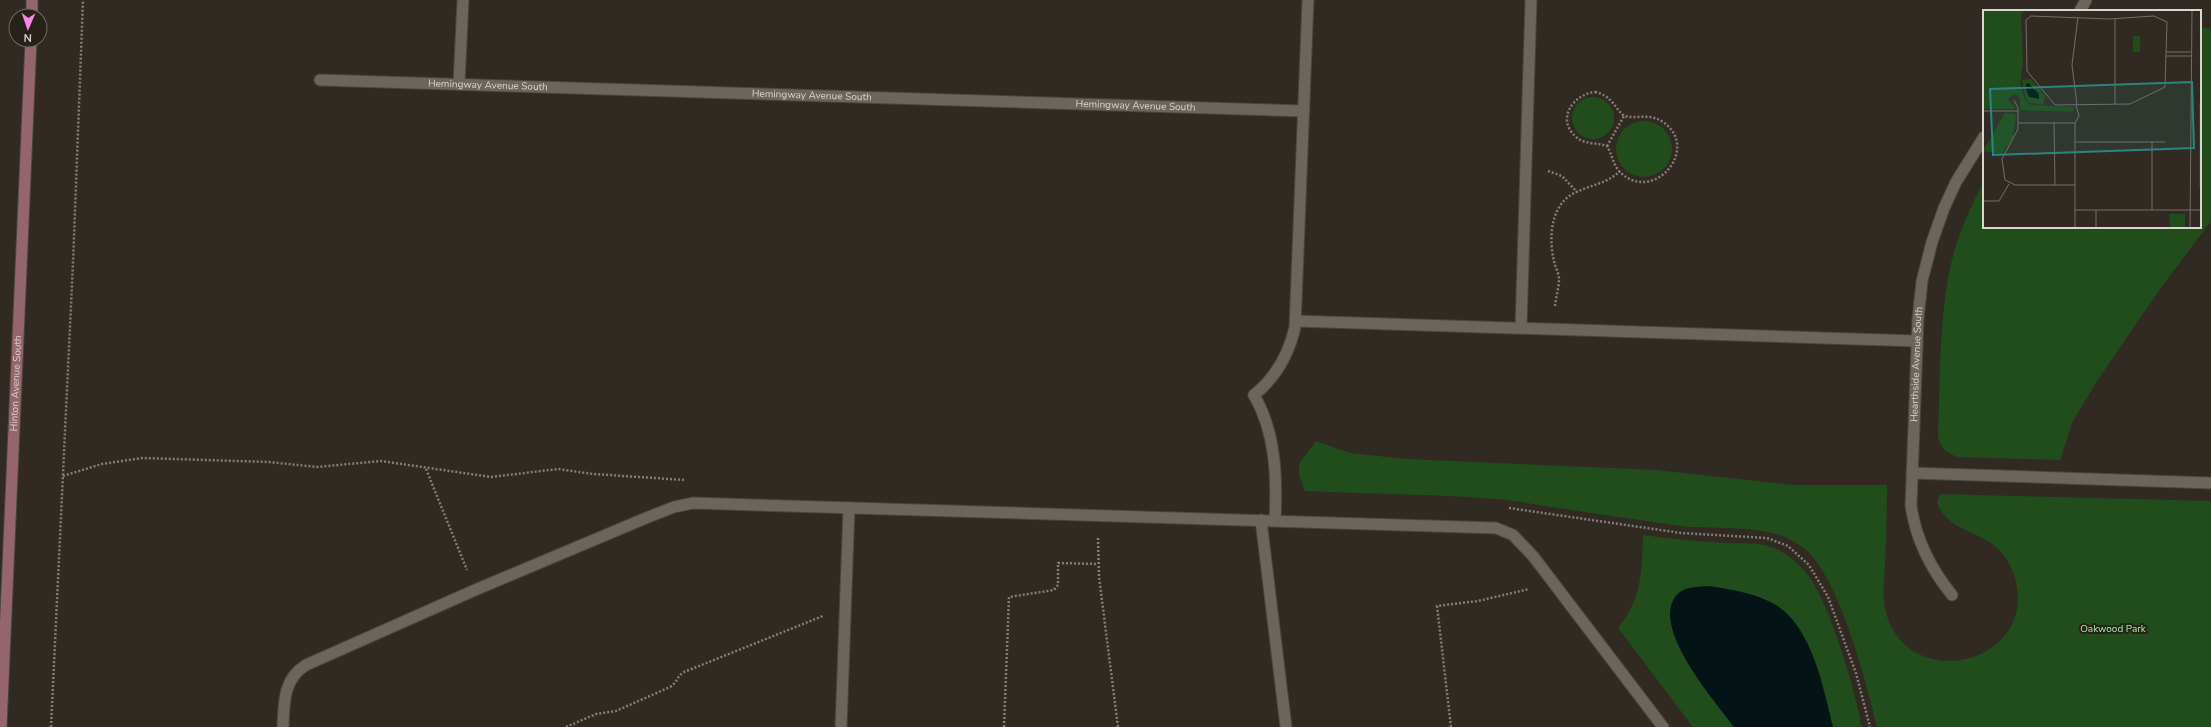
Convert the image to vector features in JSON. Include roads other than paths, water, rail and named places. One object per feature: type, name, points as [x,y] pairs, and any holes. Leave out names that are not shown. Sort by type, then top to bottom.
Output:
[{"type":"main road","name":"Hinton Avenue South","points":[[1,727],[31,48]]},
{"type":"street","points":[[459,84],[463,0]]},
{"type":"street","points":[[1275,520],[1276,484],[1271,440],[1264,416],[1254,395],[1266,384],[1282,362],[1291,345],[1296,320],[1308,0]]},
{"type":"street","points":[[1521,328],[1531,0]]},
{"type":"street","points":[[2081,10],[2086,0]]},
{"type":"street","name":"Hemingway Avenue South","points":[[320,80],[1304,112]]},
{"type":"street","name":"Hearthside Avenue South","points":[[1952,595],[1930,563],[1916,532],[1911,506],[1922,281],[1932,242],[1956,182],[1983,139]]},
{"type":"street","points":[[1296,320],[1918,341]]},
{"type":"street","points":[[1912,473],[2211,483]]},
{"type":"street","points":[[283,727],[285,692],[292,678],[300,669],[475,590],[685,504],[1275,520],[1496,528],[1513,535],[1525,546],[1663,727]]},
{"type":"street","points":[[841,727],[849,508]]},
{"type":"street","points":[[1261,520],[1286,727]]},
{"type":"park label","name":"Oakwood Park","points":[[2113,629]]}]
